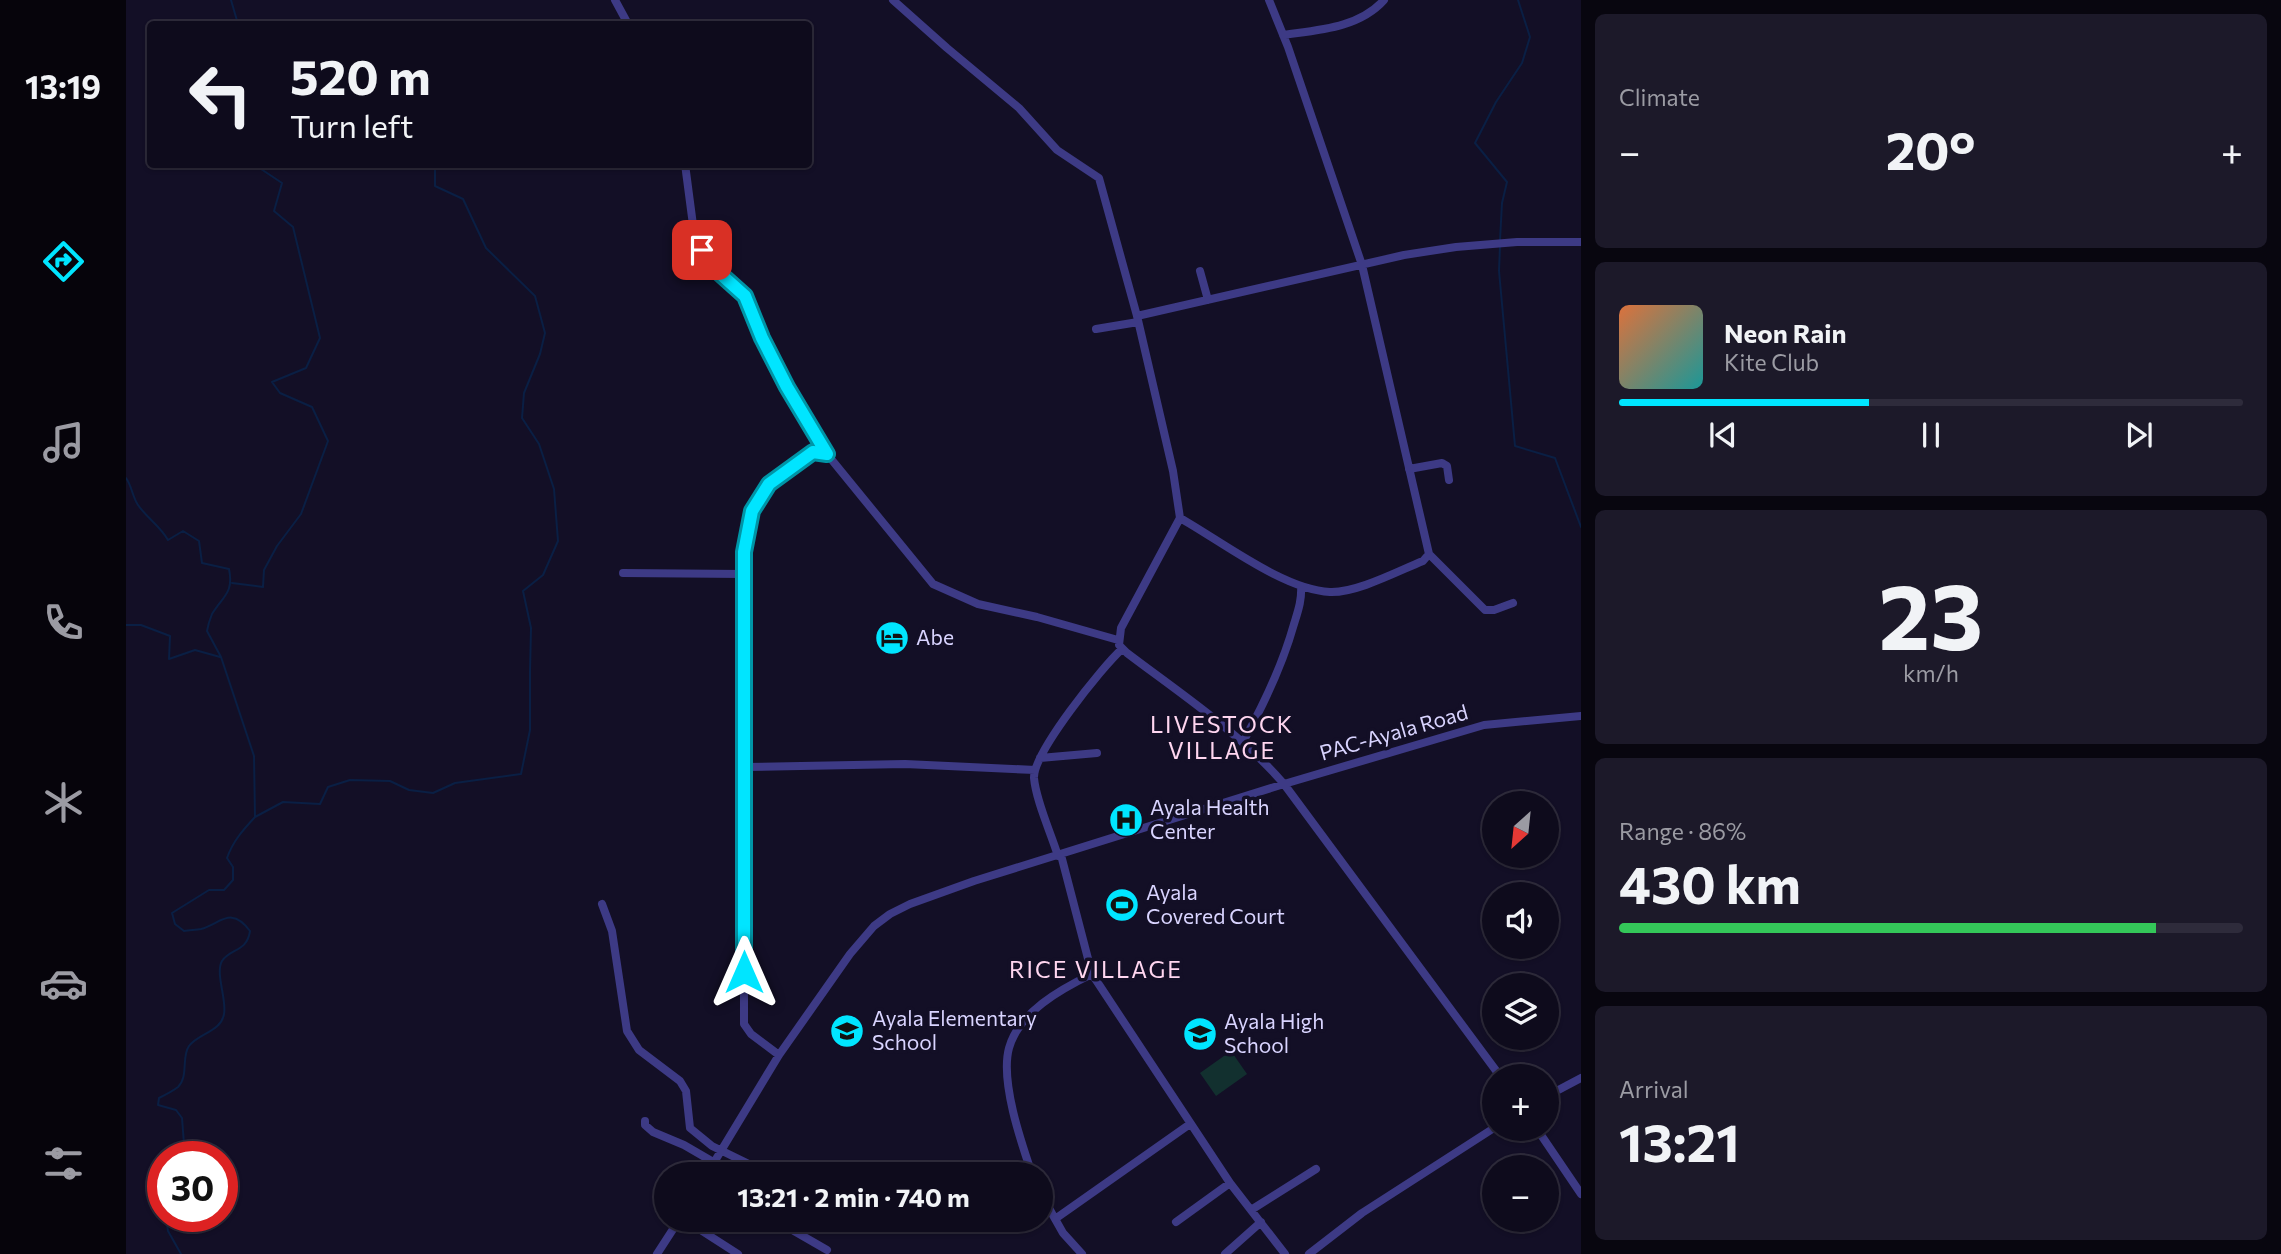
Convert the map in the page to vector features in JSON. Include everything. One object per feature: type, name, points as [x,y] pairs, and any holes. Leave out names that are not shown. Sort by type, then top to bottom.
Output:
[{"type":"street","points":[[615,0],[626,21]]},
{"type":"street","points":[[893,0],[1019,108],[1057,150],[1099,178],[1137,319],[1173,471],[1180,518],[1124,621],[1120,644],[1055,732],[1040,758],[1035,770],[1036,789],[1060,856],[1092,974],[1230,1183],[1285,1254]]},
{"type":"street","points":[[1269,0],[1362,265],[1429,554],[1485,610],[1494,610],[1513,603]]},
{"type":"street","points":[[1283,36],[1341,26],[1363,17],[1384,0]]},
{"type":"street","points":[[686,168],[693,225],[706,258],[745,296],[762,338],[787,387],[827,454],[936,587],[978,604],[1037,617],[1120,644],[1243,742],[1283,784],[1491,1064]]},
{"type":"street","points":[[1096,330],[1208,300],[1404,255],[1517,242],[1581,242]]},
{"type":"street","points":[[1200,271],[1208,300]]},
{"type":"street","points":[[779,1055],[751,1034],[744,1024],[744,552],[752,511],[769,484],[813,452],[827,454]]},
{"type":"street","points":[[1409,469],[1442,463],[1447,466],[1450,480]]},
{"type":"street","points":[[1180,518],[1269,571],[1301,586],[1332,592],[1357,586],[1423,561],[1429,554]]},
{"type":"street","points":[[623,573],[744,574]]},
{"type":"street","points":[[1243,742],[1274,684],[1287,650],[1302,597],[1301,586]]},
{"type":"street","name":"PAC-Ayala Road","points":[[716,1162],[779,1055],[850,954],[874,926],[890,914],[974,881],[1283,784],[1484,725],[1581,716]]},
{"type":"street","points":[[1040,758],[1097,753]]},
{"type":"street","points":[[744,767],[905,764],[1035,770]]},
{"type":"street","points":[[602,904],[612,931],[627,1031],[639,1050],[680,1081],[686,1091],[690,1128],[712,1146],[745,1162]]},
{"type":"street","points":[[1029,1162],[1010,1096],[1009,1049],[1019,1028],[1040,1006],[1072,983],[1092,974]]},
{"type":"street","points":[[1559,1090],[1581,1078]]},
{"type":"street","points":[[645,1121],[645,1125],[653,1132],[684,1145],[713,1162]]},
{"type":"street","points":[[1055,1219],[1190,1124]]},
{"type":"street","points":[[1309,1254],[1362,1213],[1482,1136]]},
{"type":"street","points":[[1545,1141],[1581,1194]]},
{"type":"street","points":[[1251,1210],[1316,1169]]},
{"type":"street","points":[[1176,1222],[1230,1183]]},
{"type":"street","points":[[1053,1215],[1063,1233],[1082,1254]]},
{"type":"street","points":[[1225,1254],[1261,1222]]},
{"type":"street","points":[[657,1254],[671,1232]]},
{"type":"street","points":[[704,1232],[738,1254]]},
{"type":"street","points":[[795,1232],[827,1251]]},
{"type":"green space","points":[[1231,1051],[1247,1074],[1216,1096],[1200,1073]]},
{"type":"waterway","points":[[231,0],[237,21]]},
{"type":"waterway","points":[[1500,240],[1502,203],[1507,182],[1475,143],[1496,102],[1522,63],[1530,37],[1518,0]]},
{"type":"waterway","points":[[232,583],[263,587],[264,570],[277,546],[301,514],[328,441],[312,407],[280,393],[272,382],[306,368],[320,338],[293,227],[274,211],[282,183],[260,168]]},
{"type":"waterway","points":[[255,817],[283,802],[320,804],[328,787],[350,780],[390,781],[409,790],[433,793],[455,783],[521,774],[530,730],[531,628],[523,591],[543,575],[558,541],[554,489],[539,444],[522,418],[524,393],[540,354],[545,333],[535,296],[486,248],[463,199],[435,186],[435,168]]},
{"type":"waterway","points":[[1500,246],[1499,271],[1515,446],[1555,458],[1581,527]]},
{"type":"waterway","points":[[126,478],[138,505],[168,540],[183,531],[199,541],[202,563],[229,569],[229,589],[212,614],[207,631],[221,657],[254,756],[255,817],[235,841],[227,858],[233,867],[233,880],[224,890],[209,890],[172,913],[175,924],[184,931],[201,929],[226,918],[237,919],[250,931],[246,943],[226,957],[220,966],[224,1008],[222,1020],[214,1029],[189,1046],[181,1083],[159,1098],[158,1105],[176,1110],[182,1118],[184,1141]]},
{"type":"waterway","points":[[126,625],[141,625],[170,636],[169,659],[195,650],[220,657]]},
{"type":"waterway","points":[[169,1232],[181,1254]]},
{"type":"place","name":"Abe","points":[[892,638]]},
{"type":"place","name":"Ayala Health Center","points":[[1126,820]]},
{"type":"place","name":"Ayala Covered Court","points":[[1122,905]]},
{"type":"place","name":"Ayala Elementary School","points":[[847,1031]]},
{"type":"place","name":"Ayala High School","points":[[1200,1034]]},
{"type":"district","name":"LIVESTOCK VILLAGE","points":[[1222,738]]},
{"type":"district","name":"RICE VILLAGE","points":[[1096,970]]},
{"type":"route","points":[[702,250],[716,270],[745,296],[762,338],[787,387],[827,454],[817,451],[807,455],[769,484],[752,511],[744,552],[744,972]]}]
